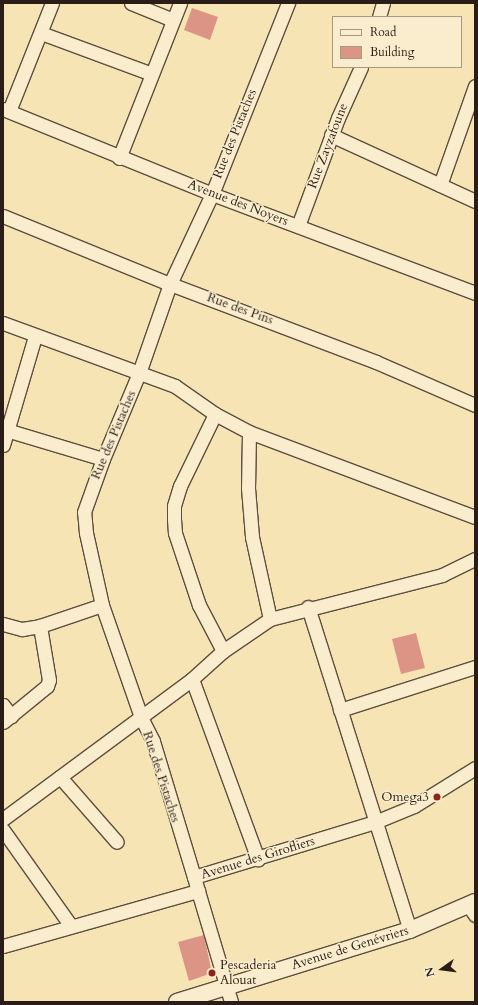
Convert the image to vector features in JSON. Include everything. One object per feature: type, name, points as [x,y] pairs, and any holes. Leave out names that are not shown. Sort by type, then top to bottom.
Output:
[{"type":"street","points":[[6,110],[41,33],[52,3]]},
{"type":"street","points":[[131,3],[173,20]]},
{"type":"street","points":[[119,158],[180,3]]},
{"type":"street","name":"Rue des Pistaches","points":[[194,877],[153,741],[141,718],[102,605],[86,533],[84,512],[103,459],[140,373],[170,284],[212,194],[288,3]]},
{"type":"street","points":[[41,33],[152,74]]},
{"type":"street","name":"Rue Zayzafoune","points":[[298,226],[331,135],[360,68]]},
{"type":"street","points":[[440,185],[475,86]]},
{"type":"street","name":"Avenue des Noyers","points":[[6,110],[119,158],[475,293]]},
{"type":"street","points":[[331,135],[475,201]]},
{"type":"street","name":"Rue des Pins","points":[[3,216],[170,284],[376,362],[475,405]]},
{"type":"street","points":[[3,323],[174,386],[215,414],[249,432],[475,517]]},
{"type":"street","points":[[3,445],[5,429],[35,336]]},
{"type":"street","points":[[215,414],[180,486],[174,506],[174,519],[175,533],[199,605],[222,652]]},
{"type":"street","points":[[5,429],[103,459]]},
{"type":"street","points":[[249,432],[248,488],[252,537],[270,619]]},
{"type":"street","points":[[3,819],[141,718],[192,679],[222,652],[270,619],[308,607],[442,575],[475,559]]},
{"type":"street","points":[[3,624],[22,629],[40,626],[102,605]]},
{"type":"street","points":[[308,607],[410,930]]},
{"type":"street","points":[[3,705],[7,719],[42,693],[49,680],[40,626]]},
{"type":"street","points":[[340,710],[475,667]]},
{"type":"street","points":[[192,679],[258,859]]},
{"type":"street","name":"Avenue des Girofliers","points":[[3,946],[198,891],[194,877],[258,859],[375,822],[414,806],[475,768]]},
{"type":"street","points":[[60,777],[117,842]]},
{"type":"street","points":[[3,830],[71,926]]},
{"type":"street","points":[[198,891],[231,1002]]},
{"type":"street","name":"Avenue de Genévriers","points":[[177,1002],[410,930],[473,907]]},
{"type":"building","points":[[192,8],[218,17],[210,40],[184,30]]},
{"type":"building","points":[[416,633],[425,668],[401,674],[392,639]]},
{"type":"building","points":[[204,935],[212,973],[189,981],[178,942]]},
{"type":"place","name":"Omega3","points":[[437,797]]},
{"type":"place","name":"Pescaderia Alouat","points":[[212,973]]}]
